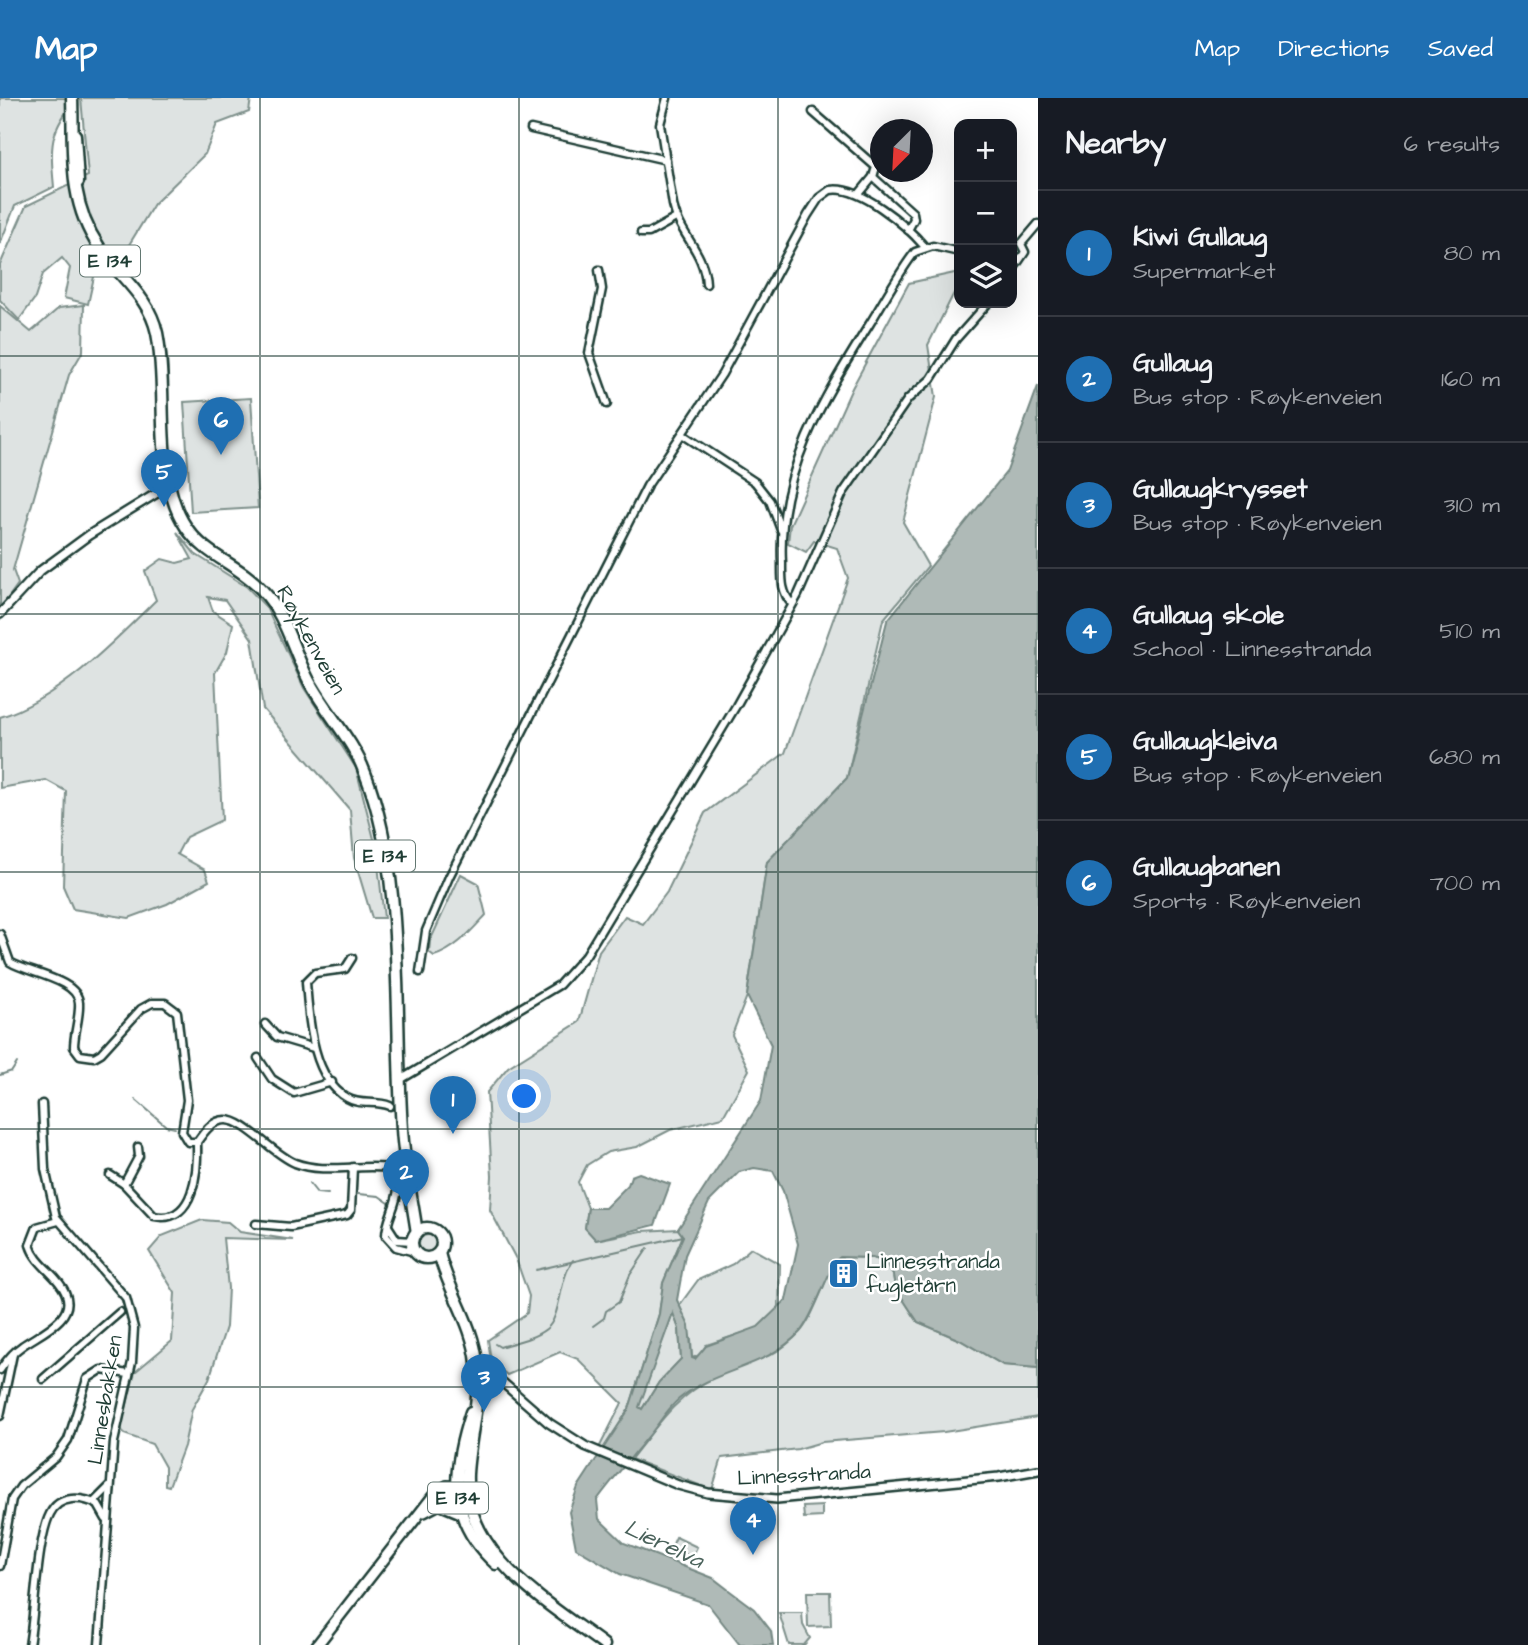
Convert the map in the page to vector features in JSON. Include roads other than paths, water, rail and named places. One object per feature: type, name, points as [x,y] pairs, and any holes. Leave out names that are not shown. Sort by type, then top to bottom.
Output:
[{"type":"highway","name":"Røykenveien","points":[[72,98],[73,131],[79,159],[77,187],[82,214],[92,236],[141,296],[154,323],[170,485],[177,509],[193,536],[211,553],[250,578],[273,603],[313,688],[351,744],[366,774],[389,880],[404,1154],[414,1237]]},
{"type":"highway","name":"Røykenveien","points":[[412,1204],[428,1228]]},
{"type":"highway","points":[[414,1237],[428,1228]]},
{"type":"highway","name":"E 134","points":[[428,1228],[441,1237],[439,1253],[447,1281],[470,1331],[478,1376],[477,1394],[460,1453],[462,1513],[481,1550],[604,1645]]},
{"type":"highway","name":"E 134","points":[[414,1237],[415,1252],[427,1258],[447,1281]]},
{"type":"highway","points":[[427,1258],[439,1253]]},
{"type":"highway","name":"E 134","points":[[460,1489],[485,1540],[520,1580]]},
{"type":"highway","name":"E 134","points":[[438,1503],[462,1513]]},
{"type":"main road","points":[[317,1645],[441,1488],[460,1489]]},
{"type":"main road","points":[[419,1515],[460,1489]]},
{"type":"street","points":[[667,98],[660,124],[676,218],[704,266],[706,284]]},
{"type":"street","points":[[813,112],[870,162]]},
{"type":"street","points":[[531,129],[666,160]]},
{"type":"street","points":[[859,194],[870,181]]},
{"type":"street","points":[[879,182],[913,213],[914,219],[908,230]]},
{"type":"street","points":[[420,972],[426,931],[449,877],[647,486],[722,374],[764,291],[815,203],[830,190],[844,189],[859,194],[908,230],[925,247]]},
{"type":"street","points":[[641,233],[649,233],[676,218]]},
{"type":"street","points":[[1017,264],[1025,252],[1021,244],[1038,224]]},
{"type":"street","points":[[792,604],[782,584],[781,532],[789,485],[812,422],[907,263],[925,247],[954,251]]},
{"type":"street","points":[[599,270],[602,289],[589,353],[607,404]]},
{"type":"street","points":[[400,1080],[559,985],[579,964],[620,902],[736,706],[792,604],[837,504],[855,474],[908,399],[931,379],[956,339],[984,308]]},
{"type":"street","points":[[685,436],[755,482],[770,501],[781,532]]},
{"type":"street","points":[[0,614],[40,570],[89,535],[170,485]]},
{"type":"street","points":[[0,934],[10,962],[60,982],[75,992],[79,1004],[74,1047],[80,1055],[87,1057],[101,1053],[146,1005],[165,1003],[177,1012],[187,1100],[182,1132],[188,1142],[197,1142]]},
{"type":"street","points":[[352,958],[345,970],[315,973],[306,982],[314,1048],[332,1082],[346,1098],[390,1106]]},
{"type":"street","points":[[265,1024],[277,1037],[314,1048]]},
{"type":"street","points":[[258,1058],[272,1079],[294,1093],[332,1082]]},
{"type":"street","name":"Linnesbakken","points":[[42,1104],[45,1169],[58,1221],[118,1287],[129,1303],[135,1342],[116,1426],[106,1519],[99,1645]]},
{"type":"street","points":[[110,1175],[124,1184],[153,1216],[173,1215],[185,1205],[194,1186],[197,1142],[210,1126],[227,1120],[238,1123],[274,1152],[294,1162],[314,1167],[385,1167],[393,1172],[397,1197],[386,1233],[391,1244],[415,1252]]},
{"type":"street","points":[[124,1184],[139,1156],[138,1147]]},
{"type":"street","points":[[256,1224],[290,1227],[347,1215],[351,1210],[353,1167]]},
{"type":"street","points":[[0,1370],[13,1353],[57,1322],[66,1309],[65,1291],[35,1257],[30,1245],[37,1227],[58,1221]]},
{"type":"street","points":[[388,1225],[393,1237],[414,1237]]},
{"type":"street","points":[[43,1379],[120,1312]]},
{"type":"street","points":[[0,1416],[13,1353]]},
{"type":"street","points":[[0,1566],[12,1499],[21,1486],[56,1457],[68,1440],[87,1379],[101,1370],[129,1374]]},
{"type":"street","name":"Linnesstranda","points":[[478,1376],[502,1382],[555,1427],[598,1452],[708,1493],[765,1499],[922,1485],[1038,1470]]},
{"type":"street","points":[[29,1645],[49,1515],[64,1500],[94,1502],[104,1496],[110,1486]]},
{"type":"street","points":[[94,1502],[104,1511],[106,1519]]},
{"type":"waterway","points":[[0,1075],[12,1071],[17,1063]]},
{"type":"waterway","points":[[135,1099],[166,1126],[175,1128]]},
{"type":"waterway","points":[[309,1183],[317,1193],[328,1194]]},
{"type":"waterway","points":[[358,1194],[379,1196],[389,1203]]},
{"type":"waterway","points":[[536,1270],[683,1236]]},
{"type":"waterway","points":[[593,1326],[604,1318],[606,1311],[619,1302],[630,1275],[648,1248]]},
{"type":"waterway","points":[[495,1344],[500,1347],[530,1338],[551,1324],[568,1268],[573,1260]]},
{"type":"place","name":"Gullaugbanen","points":[[221,455]]},
{"type":"place","name":"Gullaugkleiva","points":[[164,507]]},
{"type":"place","name":"Kiwi Gullaug","points":[[453,1134]]},
{"type":"place","name":"Gullaug","points":[[406,1207]]},
{"type":"place","name":"Linnesstranda fugletårn","points":[[843,1273]]},
{"type":"place","name":"Gullaugkrysset","points":[[484,1412]]},
{"type":"place","name":"Gullaug skole","points":[[753,1555]]},
{"type":"water label","name":"Lierelva","points":[[664,1544]]}]
